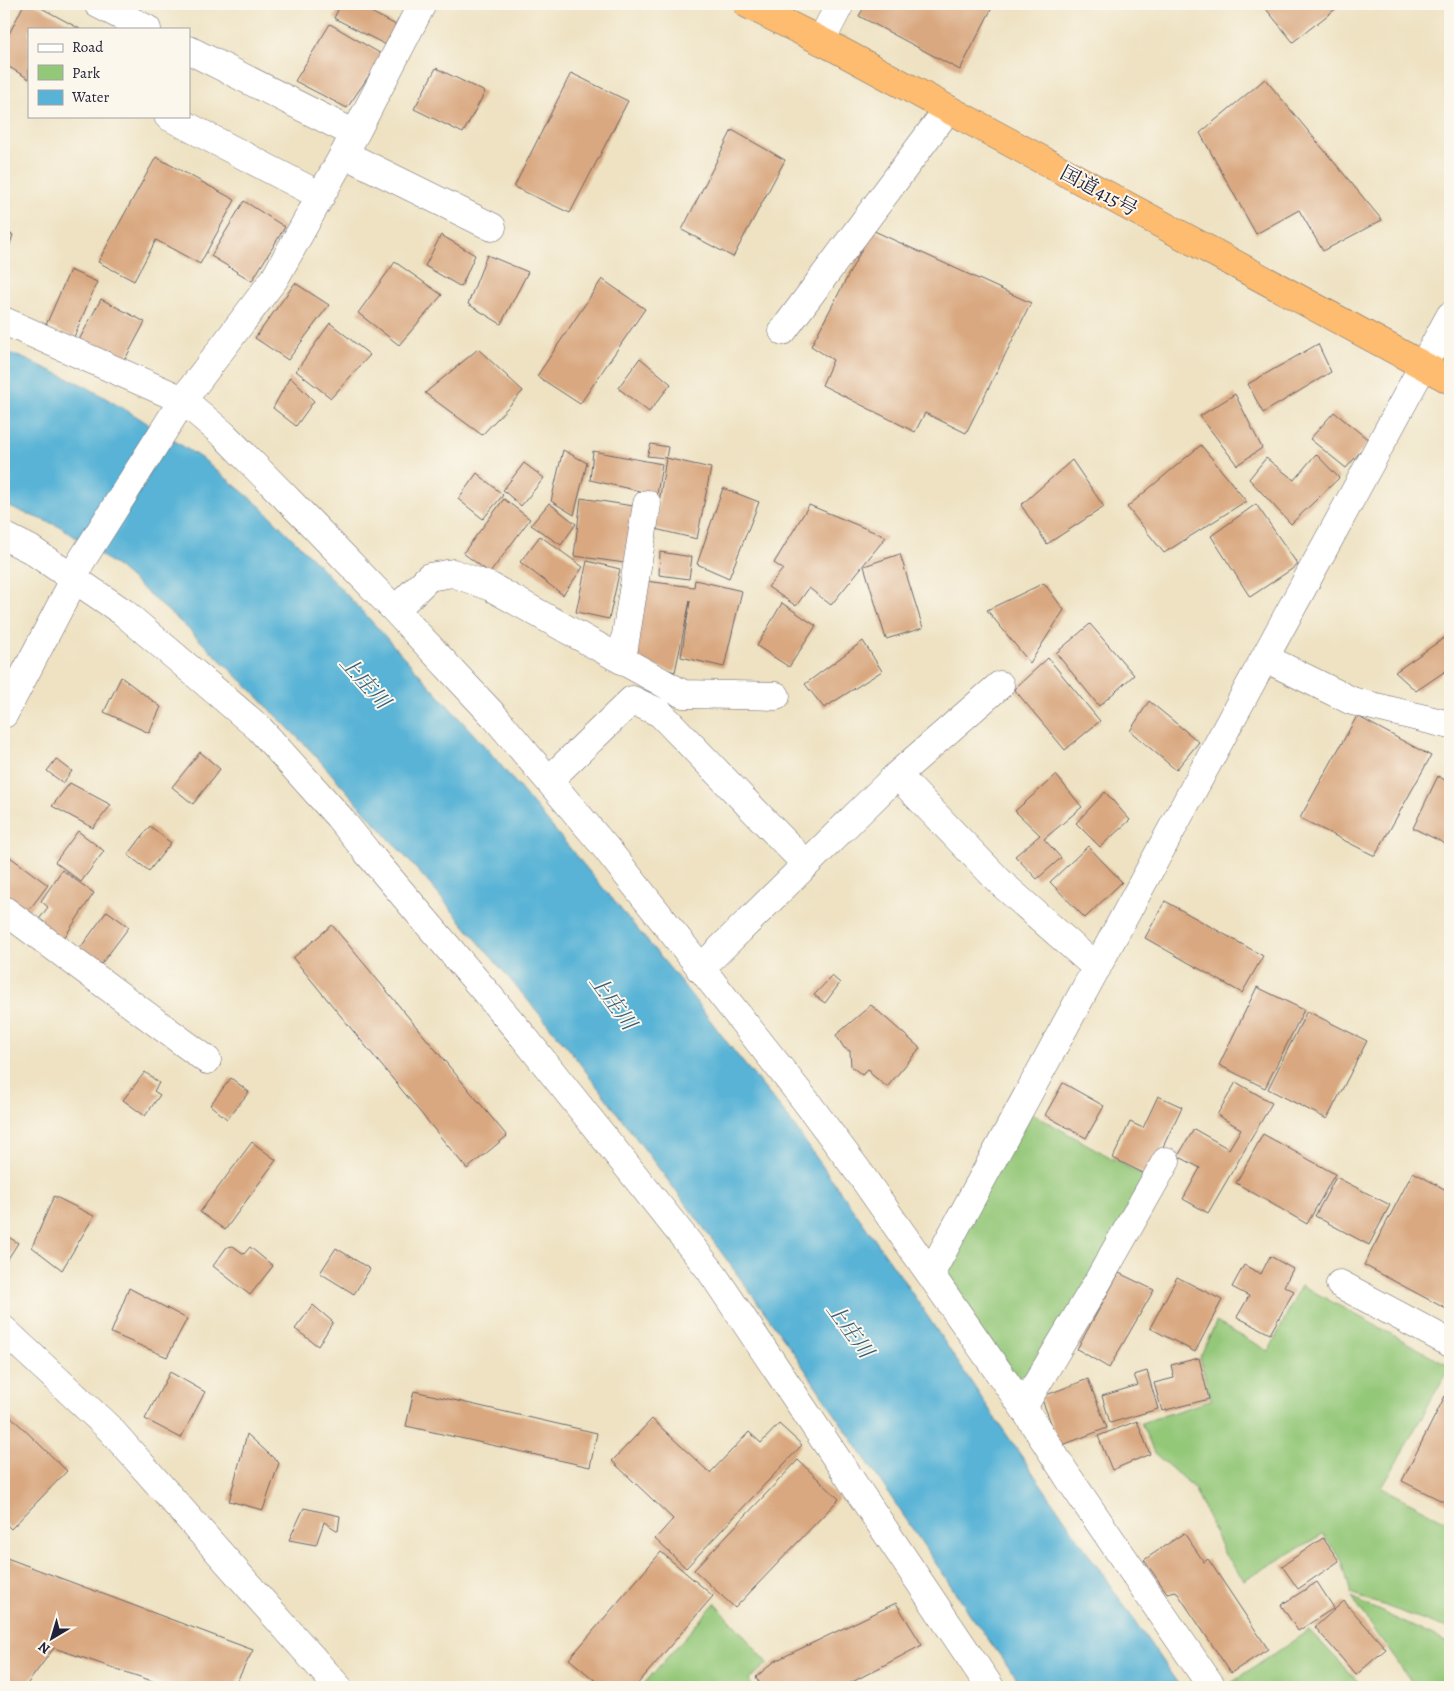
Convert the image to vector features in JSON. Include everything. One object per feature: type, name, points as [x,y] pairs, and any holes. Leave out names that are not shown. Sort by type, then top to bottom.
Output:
[{"type":"highway","name":"国道415号","points":[[746,4],[821,41],[1450,380]]},
{"type":"street","points":[[98,4],[145,28]]},
{"type":"street","points":[[4,714],[77,572],[180,405],[275,278],[350,144],[422,4]]},
{"type":"street","points":[[821,41],[840,4]]},
{"type":"street","points":[[190,51],[492,227]]},
{"type":"street","points":[[783,331],[948,109]]},
{"type":"street","points":[[172,118],[321,196]]},
{"type":"street","points":[[931,1273],[1450,316]]},
{"type":"street","points":[[4,321],[180,405],[224,435],[395,610],[495,717],[606,848],[700,969],[806,1100],[931,1273],[1212,1687]]},
{"type":"street","points":[[622,660],[647,504]]},
{"type":"street","points":[[4,536],[77,572],[259,728],[338,816],[373,860],[523,1036],[710,1270],[990,1687]]},
{"type":"street","points":[[395,610],[429,577],[453,573],[491,587],[683,694],[776,696]]},
{"type":"street","points":[[1266,658],[1352,701],[1450,725]]},
{"type":"street","points":[[700,969],[897,776],[1000,685]]},
{"type":"street","points":[[549,780],[632,700],[660,713],[806,864]]},
{"type":"street","points":[[897,776],[1002,884],[1097,968]]},
{"type":"street","points":[[4,910],[207,1060]]},
{"type":"street","points":[[1023,1407],[1166,1161]]},
{"type":"street","points":[[1340,1284],[1450,1343]]},
{"type":"street","points":[[4,1330],[110,1429],[338,1687]]},
{"type":"green space","points":[[1026,1110],[1149,1179],[1023,1398],[936,1274]]},
{"type":"green space","points":[[1301,1285],[1450,1366],[1382,1488],[1450,1523],[1450,1629],[1351,1594],[1342,1561],[1323,1534],[1244,1580],[1225,1555],[1194,1488],[1154,1453],[1141,1423],[1211,1400],[1200,1357],[1216,1322],[1269,1351]]},
{"type":"green space","points":[[1352,1598],[1450,1644],[1450,1687],[1415,1687]]},
{"type":"green space","points":[[715,1603],[768,1663],[749,1680],[753,1687],[641,1687]]},
{"type":"green space","points":[[1309,1630],[1364,1687],[1227,1686]]},
{"type":"water","name":"上庄川","points":[[4,351],[85,386],[204,460],[261,507],[314,560],[488,750],[678,978],[786,1115],[900,1275],[987,1406],[1180,1687],[1023,1687],[972,1617],[787,1343],[703,1227],[569,1049],[427,881],[312,752],[184,625],[119,568],[61,527],[4,505]]},
{"type":"building","points":[[24,4],[34,4],[78,28],[28,28],[28,78],[4,64],[4,44]]},
{"type":"building","points":[[341,4],[375,4],[371,12],[400,27],[390,47],[334,18]]},
{"type":"building","points":[[866,4],[994,4],[960,70],[859,16]]},
{"type":"building","points":[[1262,4],[1342,4],[1293,42]]},
{"type":"building","points":[[330,24],[383,55],[347,108],[295,81]]},
{"type":"building","points":[[436,68],[485,92],[463,133],[414,109]]},
{"type":"building","points":[[571,73],[628,101],[570,213],[514,187]]},
{"type":"building","points":[[1265,79],[1382,220],[1323,251],[1299,210],[1256,234],[1200,133]]},
{"type":"building","points":[[732,130],[785,160],[733,257],[682,230]]},
{"type":"building","points":[[156,157],[235,200],[200,264],[156,240],[134,281],[98,262]]},
{"type":"building","points":[[244,201],[285,227],[252,281],[211,256]]},
{"type":"building","points":[[872,230],[1031,303],[966,433],[925,413],[915,432],[822,385],[833,360],[811,346]]},
{"type":"building","points":[[4,231],[13,235],[4,262]]},
{"type":"building","points":[[441,235],[475,255],[461,287],[425,266]]},
{"type":"building","points":[[487,255],[528,272],[501,324],[468,304]]},
{"type":"building","points":[[395,262],[442,295],[399,345],[358,313]]},
{"type":"building","points":[[70,270],[97,282],[74,337],[46,325]]},
{"type":"building","points":[[602,279],[645,309],[580,404],[537,376]]},
{"type":"building","points":[[295,283],[329,305],[288,360],[255,338]]},
{"type":"building","points":[[101,299],[145,322],[123,363],[79,340]]},
{"type":"building","points":[[330,323],[370,355],[331,398],[296,371]]},
{"type":"building","points":[[1318,344],[1331,372],[1263,413],[1248,384]]},
{"type":"building","points":[[478,349],[523,391],[482,435],[425,393]]},
{"type":"building","points":[[640,358],[671,384],[649,412],[618,388]]},
{"type":"building","points":[[290,377],[314,401],[296,426],[273,408]]},
{"type":"building","points":[[1235,394],[1262,448],[1237,465],[1200,416]]},
{"type":"building","points":[[1334,412],[1370,441],[1346,468],[1310,439]]},
{"type":"building","points":[[651,444],[668,447],[666,458],[647,456]]},
{"type":"building","points":[[1201,445],[1246,501],[1164,553],[1127,507]]},
{"type":"building","points":[[563,450],[587,463],[574,515],[551,501]]},
{"type":"building","points":[[593,451],[662,464],[657,495],[590,480]]},
{"type":"building","points":[[1316,454],[1339,478],[1291,524],[1249,479],[1266,458],[1294,480]]},
{"type":"building","points":[[666,458],[711,468],[697,539],[655,529]]},
{"type":"building","points":[[1072,460],[1104,507],[1047,544],[1021,505]]},
{"type":"building","points":[[524,463],[544,478],[521,506],[503,490]]},
{"type":"building","points":[[477,473],[503,495],[483,519],[458,499]]},
{"type":"building","points":[[723,488],[759,502],[729,578],[697,564]]},
{"type":"building","points":[[581,498],[633,506],[625,563],[574,556]]},
{"type":"building","points":[[504,499],[530,519],[490,573],[463,553]]},
{"type":"building","points":[[549,503],[576,524],[561,545],[531,525]]},
{"type":"building","points":[[1256,504],[1298,565],[1250,597],[1211,536]]},
{"type":"building","points":[[809,505],[886,537],[831,605],[809,588],[796,606],[768,587],[783,569],[774,563]]},
{"type":"building","points":[[540,536],[583,567],[563,595],[520,562]]},
{"type":"building","points":[[660,552],[692,557],[689,579],[659,575]]},
{"type":"building","points":[[900,554],[923,628],[886,639],[864,566]]},
{"type":"building","points":[[587,561],[620,569],[609,619],[576,612]]},
{"type":"building","points":[[695,580],[742,591],[724,667],[681,657],[690,601],[675,672],[634,660],[645,581],[694,587]]},
{"type":"building","points":[[1044,583],[1064,610],[1030,663],[987,610]]},
{"type":"building","points":[[782,603],[816,626],[789,667],[757,646]]},
{"type":"building","points":[[1090,624],[1134,675],[1099,706],[1056,653]]},
{"type":"building","points":[[1450,634],[1450,668],[1416,691],[1395,672]]},
{"type":"building","points":[[863,641],[882,671],[824,708],[805,684]]},
{"type":"building","points":[[1048,658],[1100,721],[1065,750],[1014,689]]},
{"type":"building","points":[[121,677],[161,707],[149,733],[104,712]]},
{"type":"building","points":[[1149,701],[1199,742],[1176,770],[1130,731]]},
{"type":"building","points":[[1357,716],[1431,756],[1375,856],[1300,818]]},
{"type":"building","points":[[200,752],[220,769],[193,804],[172,787]]},
{"type":"building","points":[[56,759],[72,771],[63,783],[47,771]]},
{"type":"building","points":[[1056,775],[1082,807],[1044,839],[1061,858],[1037,879],[1015,856],[1040,835],[1015,811]]},
{"type":"building","points":[[1438,776],[1450,783],[1450,846],[1413,828]]},
{"type":"building","points":[[70,783],[111,805],[93,828],[52,806]]},
{"type":"building","points":[[1105,792],[1130,820],[1100,847],[1076,823]]},
{"type":"building","points":[[150,826],[171,843],[149,871],[128,855]]},
{"type":"building","points":[[78,831],[104,851],[81,882],[55,862]]},
{"type":"building","points":[[1088,846],[1122,882],[1085,918],[1050,882]]},
{"type":"building","points":[[6,854],[48,885],[26,914],[4,897],[4,857]]},
{"type":"building","points":[[62,870],[94,893],[60,944],[35,925],[48,907],[41,901]]},
{"type":"building","points":[[1165,901],[1263,956],[1242,993],[1145,938]]},
{"type":"building","points":[[107,911],[129,927],[99,967],[78,951]]},
{"type":"building","points":[[332,925],[507,1136],[467,1169],[293,958]]},
{"type":"building","points":[[832,976],[840,983],[825,1003],[814,995]]},
{"type":"building","points":[[1257,987],[1304,1010],[1265,1088],[1219,1065]]},
{"type":"building","points":[[871,1005],[920,1048],[887,1087],[871,1074],[870,1070],[868,1069],[862,1075],[851,1066],[850,1051],[844,1048],[836,1035]]},
{"type":"building","points":[[1307,1011],[1367,1041],[1327,1119],[1268,1089]]},
{"type":"building","points":[[145,1072],[159,1083],[154,1091],[160,1095],[145,1116],[123,1100]]},
{"type":"building","points":[[231,1078],[249,1092],[227,1119],[210,1105]]},
{"type":"building","points":[[1236,1082],[1272,1103],[1208,1213],[1183,1199],[1200,1168],[1178,1156],[1194,1129],[1229,1149],[1241,1129],[1217,1115]]},
{"type":"building","points":[[1063,1083],[1104,1106],[1086,1138],[1045,1115]]},
{"type":"building","points":[[1158,1096],[1182,1107],[1149,1176],[1113,1158],[1130,1122],[1143,1128]]},
{"type":"building","points":[[1263,1134],[1335,1174],[1307,1224],[1236,1183]]},
{"type":"building","points":[[252,1142],[276,1160],[225,1230],[200,1212]]},
{"type":"building","points":[[1413,1172],[1450,1192],[1450,1311],[1364,1265]]},
{"type":"building","points":[[1336,1177],[1390,1205],[1369,1245],[1315,1216]]},
{"type":"building","points":[[54,1196],[94,1216],[62,1270],[32,1247]]},
{"type":"building","points":[[4,1234],[18,1243],[4,1265]]},
{"type":"building","points":[[233,1246],[244,1254],[250,1247],[273,1266],[250,1295],[213,1266],[227,1247]]},
{"type":"building","points":[[336,1248],[370,1269],[354,1294],[320,1273]]},
{"type":"building","points":[[1270,1256],[1293,1269],[1284,1286],[1294,1291],[1270,1334],[1237,1317],[1249,1296],[1232,1287],[1244,1265],[1261,1274]]},
{"type":"building","points":[[1119,1273],[1154,1290],[1109,1368],[1077,1349]]},
{"type":"building","points":[[1177,1277],[1222,1300],[1195,1352],[1150,1328]]},
{"type":"building","points":[[129,1288],[187,1319],[167,1357],[111,1333]]},
{"type":"building","points":[[313,1305],[333,1322],[318,1346],[295,1329]]},
{"type":"building","points":[[1199,1358],[1209,1399],[1162,1411],[1154,1383],[1174,1378],[1171,1365]]},
{"type":"building","points":[[1147,1371],[1158,1409],[1110,1423],[1102,1396],[1138,1385],[1134,1375]]},
{"type":"building","points":[[170,1372],[205,1392],[181,1438],[145,1419]]},
{"type":"building","points":[[1088,1379],[1107,1428],[1060,1446],[1041,1397]]},
{"type":"building","points":[[414,1391],[597,1433],[590,1467],[406,1426]]},
{"type":"building","points":[[1445,1396],[1450,1399],[1450,1505],[1402,1481]]},
{"type":"building","points":[[4,1410],[67,1471],[11,1529],[4,1522]]},
{"type":"building","points":[[652,1419],[710,1473],[749,1432],[761,1443],[779,1424],[802,1445],[686,1568],[655,1539],[673,1519],[612,1461]]},
{"type":"building","points":[[1137,1421],[1150,1454],[1112,1470],[1098,1436]]},
{"type":"building","points":[[247,1434],[279,1463],[263,1510],[229,1501]]},
{"type":"building","points":[[798,1460],[839,1499],[735,1608],[694,1570]]},
{"type":"building","points":[[304,1508],[340,1516],[338,1531],[324,1522],[316,1545],[289,1540]]},
{"type":"building","points":[[1184,1533],[1204,1562],[1208,1559],[1268,1649],[1231,1673],[1176,1591],[1167,1593],[1144,1560]]},
{"type":"building","points":[[1323,1538],[1339,1561],[1298,1589],[1282,1566]]},
{"type":"building","points":[[661,1552],[713,1596],[635,1687],[603,1687],[569,1659]]},
{"type":"building","points":[[4,1557],[253,1650],[234,1687],[170,1687],[54,1648],[25,1687],[4,1687]]},
{"type":"building","points":[[1317,1582],[1334,1608],[1298,1631],[1281,1605]]},
{"type":"building","points":[[1344,1601],[1386,1649],[1356,1675],[1315,1627]]},
{"type":"building","points":[[896,1603],[922,1645],[843,1687],[762,1687],[756,1677],[775,1661]]}]
